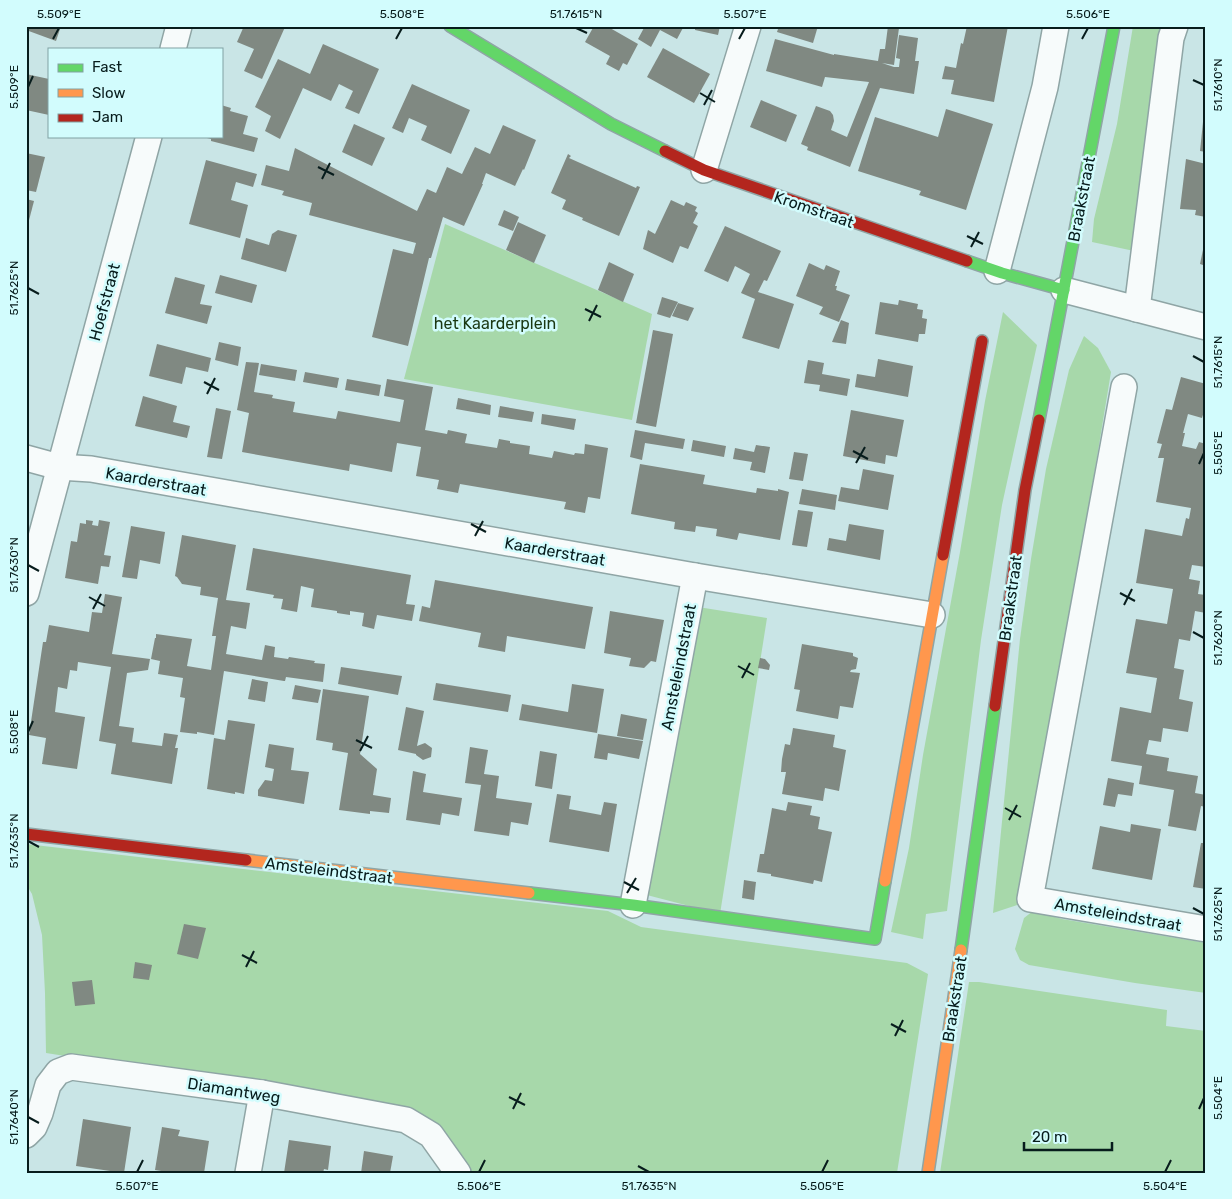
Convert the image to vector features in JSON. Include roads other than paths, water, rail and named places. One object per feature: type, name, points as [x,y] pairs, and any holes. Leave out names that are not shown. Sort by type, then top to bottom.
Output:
[{"type":"street","points":[[173,48],[179,26]]},
{"type":"street","points":[[704,170],[748,26]]},
{"type":"street","points":[[997,271],[1045,87],[1056,26]]},
{"type":"street","name":"Braakstraat","points":[[928,1173],[1025,490],[1114,26]]},
{"type":"street","points":[[1137,309],[1171,38],[1175,26]]},
{"type":"street","name":"Kromstraat","points":[[457,28],[612,124],[704,170],[997,271],[1206,327]]},
{"type":"street","name":"Hoefstraat","points":[[26,593],[148,138]]},
{"type":"street","points":[[932,615],[982,340]]},
{"type":"street","name":"Amsteleindstraat","points":[[1124,387],[1030,899],[1206,929]]},
{"type":"street","name":"Kaarderstraat","points":[[26,458],[59,467],[91,469],[695,576],[932,615]]},
{"type":"street","name":"Amsteleindstraat","points":[[633,905],[695,576]]},
{"type":"street","name":"Amsteleindstraat","points":[[26,834],[633,905],[875,939],[932,615]]},
{"type":"street","name":"Diamantweg","points":[[26,1135],[34,1127],[48,1085],[58,1072],[72,1066],[262,1094],[406,1120],[432,1135],[458,1173]]},
{"type":"street","points":[[248,1173],[262,1094]]},
{"type":"park label","name":"het Kaarderplein","points":[[495,323]]}]
